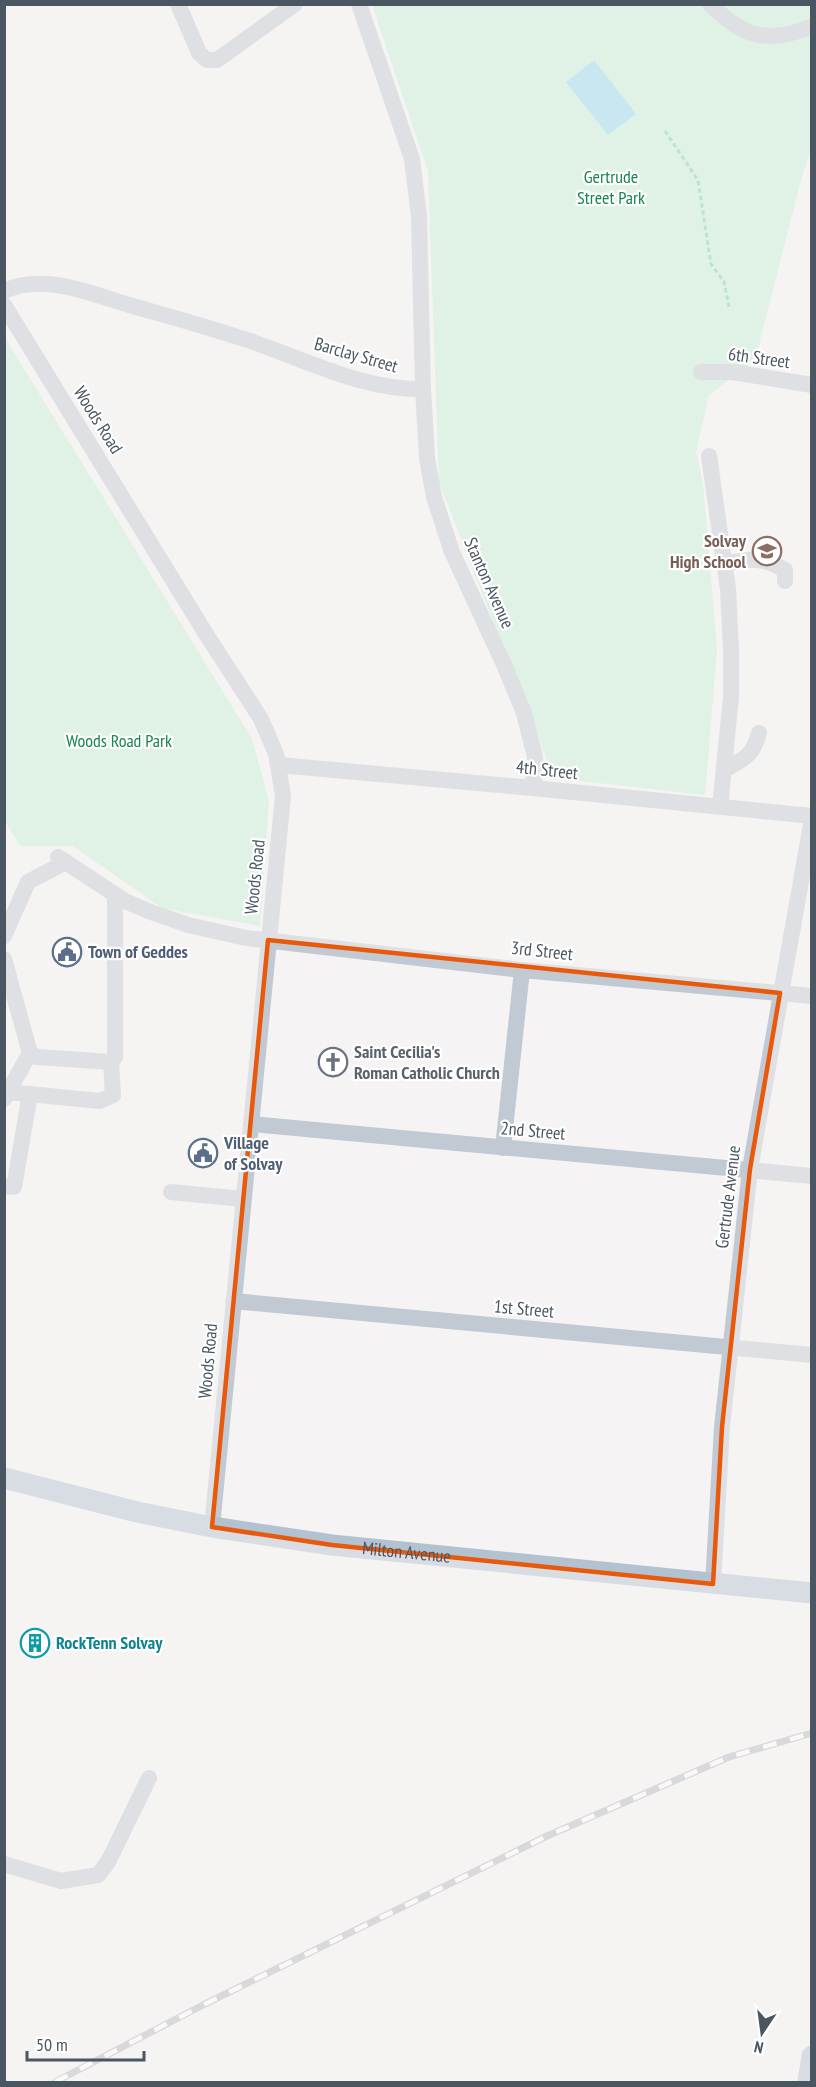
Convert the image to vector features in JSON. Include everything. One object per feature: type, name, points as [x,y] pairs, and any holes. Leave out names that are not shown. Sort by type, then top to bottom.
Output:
[{"type":"main road","name":"Milton Avenue","points":[[4,1478],[137,1512],[212,1527],[332,1545],[812,1593]]},
{"type":"main road","points":[[808,2082],[812,2056]]},
{"type":"street","points":[[178,4],[199,53],[207,60],[217,60],[295,4]]},
{"type":"street","name":"Barclay Street","points":[[4,291],[17,285],[70,287],[247,340],[351,378],[383,386],[423,389],[419,216],[412,159],[359,4]]},
{"type":"street","points":[[710,4],[726,20],[740,29],[757,34],[778,37],[812,26]]},
{"type":"street","name":"Woods Road","points":[[4,305],[206,634],[261,719],[279,765],[283,796],[212,1527]]},
{"type":"street","name":"6th Street","points":[[701,372],[732,372],[812,385]]},
{"type":"street","name":"Stanton Avenue","points":[[423,389],[427,458],[434,497],[452,552],[524,713],[535,757],[533,788]]},
{"type":"street","points":[[709,456],[728,589],[731,673],[731,697],[720,807]]},
{"type":"street","points":[[724,564],[755,558],[772,562],[785,570],[785,581]]},
{"type":"street","points":[[724,770],[744,759],[754,749],[759,733]]},
{"type":"street","name":"4th Street","points":[[279,765],[533,788],[812,818]]},
{"type":"street","name":"Gertrude Avenue","points":[[713,1584],[722,1427],[750,1169],[812,818]]},
{"type":"street","name":"3rd Street","points":[[4,936],[28,882],[62,859],[115,894],[148,911],[189,926],[246,938],[522,970],[812,996]]},
{"type":"street","points":[[6,1096],[30,1094],[100,1101],[113,1095],[111,1062],[115,1057],[115,894]]},
{"type":"street","points":[[4,959],[30,1053],[6,1096]]},
{"type":"street","points":[[503,1148],[522,970]]},
{"type":"street","points":[[30,1053],[37,1057],[111,1062]]},
{"type":"street","points":[[4,1186],[14,1187],[30,1094]]},
{"type":"street","name":"2nd Street","points":[[251,1124],[812,1176]]},
{"type":"street","points":[[171,1192],[243,1200]]},
{"type":"street","name":"1st Street","points":[[233,1301],[812,1355]]},
{"type":"street","points":[[4,1864],[61,1881],[98,1875],[108,1862],[148,1778]]},
{"type":"path","points":[[665,131],[698,180],[711,264],[724,282],[729,307]]},
{"type":"highlighted area","points":[[268,940],[780,993],[750,1169],[722,1427],[713,1584],[332,1545],[212,1527]]},
{"type":"green space","name":"Gertrude Street Park","points":[[372,5],[811,5],[811,148],[755,360],[709,395],[696,452],[703,483],[717,650],[705,795],[554,778],[439,482],[428,171]]},
{"type":"green space","name":"Woods Road Park","points":[[5,338],[252,739],[269,801],[260,926],[162,908],[73,846],[20,846],[5,821]]},
{"type":"water","points":[[594,60],[636,114],[608,135],[566,82]]},
{"type":"railway","points":[[55,2082],[203,2005],[547,1836],[729,1757],[812,1733]]},
{"type":"place","name":"Solvay High School","points":[[767,551]]},
{"type":"place","name":"Town of Geddes","points":[[67,952]]},
{"type":"place","name":"Saint Cecilia's Roman Catholic Church","points":[[333,1062]]},
{"type":"place","name":"Village of Solvay","points":[[203,1153]]},
{"type":"place","name":"RockTenn Solvay","points":[[35,1643]]}]
